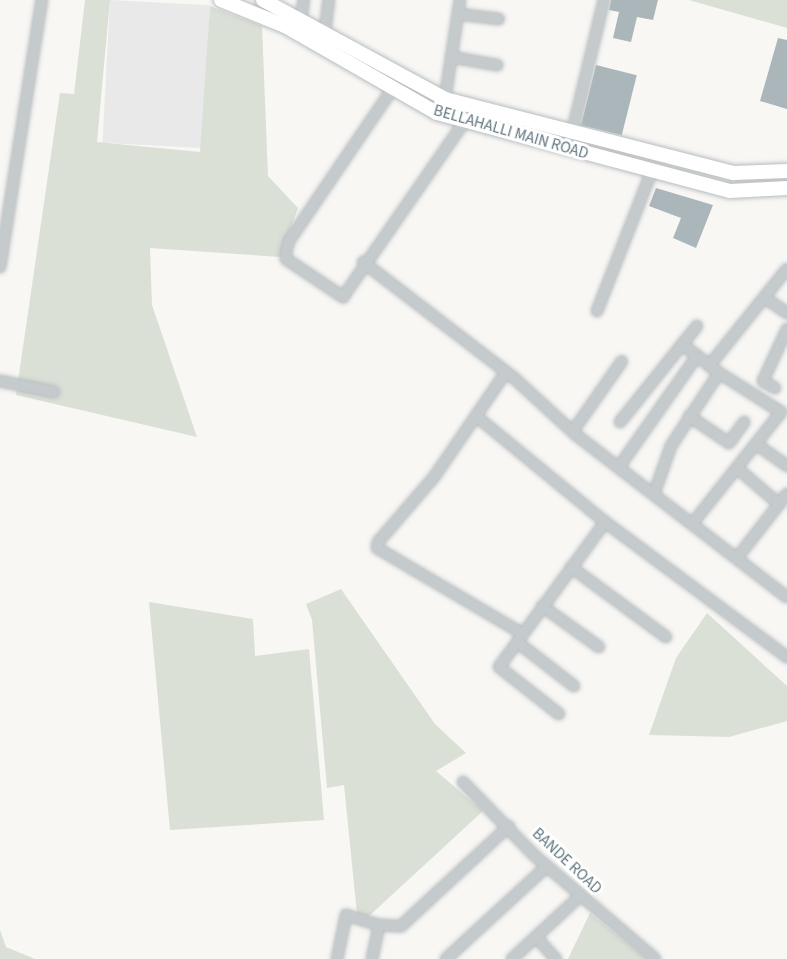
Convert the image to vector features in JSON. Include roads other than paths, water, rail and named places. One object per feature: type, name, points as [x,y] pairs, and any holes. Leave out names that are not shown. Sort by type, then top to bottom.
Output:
[{"type":"main road","name":"BELLAHALLI MAIN ROAD","points":[[221,0],[285,26],[437,113],[568,150],[730,190],[787,188]]},
{"type":"main road","name":"BELLAHALLI MAIN ROAD","points":[[263,0],[325,31],[444,99],[572,134],[734,173],[787,171]]},
{"type":"street","points":[[0,267],[42,0]]},
{"type":"street","points":[[301,18],[304,0]]},
{"type":"street","points":[[325,31],[329,0]]},
{"type":"street","points":[[444,99],[460,0]]},
{"type":"street","points":[[568,150],[604,0]]},
{"type":"street","points":[[458,14],[500,19]]},
{"type":"street","points":[[451,57],[497,65]]},
{"type":"street","points":[[393,88],[289,241],[286,252],[286,259],[343,297],[363,262],[465,121]]},
{"type":"street","points":[[597,311],[652,171]]},
{"type":"street","points":[[363,262],[506,372],[573,431],[787,597]]},
{"type":"street","points":[[709,366],[787,269]]},
{"type":"street","points":[[765,298],[787,313]]},
{"type":"street","points":[[620,422],[697,326]]},
{"type":"street","points":[[775,388],[763,381],[787,329]]},
{"type":"street","points":[[682,344],[718,373],[784,413],[692,524]]},
{"type":"street","points":[[619,467],[697,356]]},
{"type":"street","points":[[573,431],[622,361]]},
{"type":"street","points":[[506,372],[434,477],[378,542],[377,548],[520,638],[574,686]]},
{"type":"street","points":[[654,494],[659,471],[689,416],[718,373]]},
{"type":"street","points":[[0,381],[54,392]]},
{"type":"street","points":[[476,416],[605,522],[787,657]]},
{"type":"street","points":[[689,416],[729,443],[744,422]]},
{"type":"street","points":[[756,444],[787,466]]},
{"type":"street","points":[[737,468],[779,504]]},
{"type":"street","points":[[737,558],[787,494]]},
{"type":"street","points":[[560,714],[501,671],[501,663],[605,522]]},
{"type":"street","points":[[571,567],[666,637]]},
{"type":"street","points":[[542,606],[598,647]]},
{"type":"street","name":"BANDE ROAD","points":[[463,782],[547,866],[655,959]]},
{"type":"street","points":[[337,959],[346,915],[379,925],[400,926],[509,826]]},
{"type":"street","points":[[446,959],[547,866]]},
{"type":"street","points":[[512,959],[581,895]]},
{"type":"street","points":[[372,959],[379,925]]},
{"type":"street","points":[[536,937],[556,959]]}]
